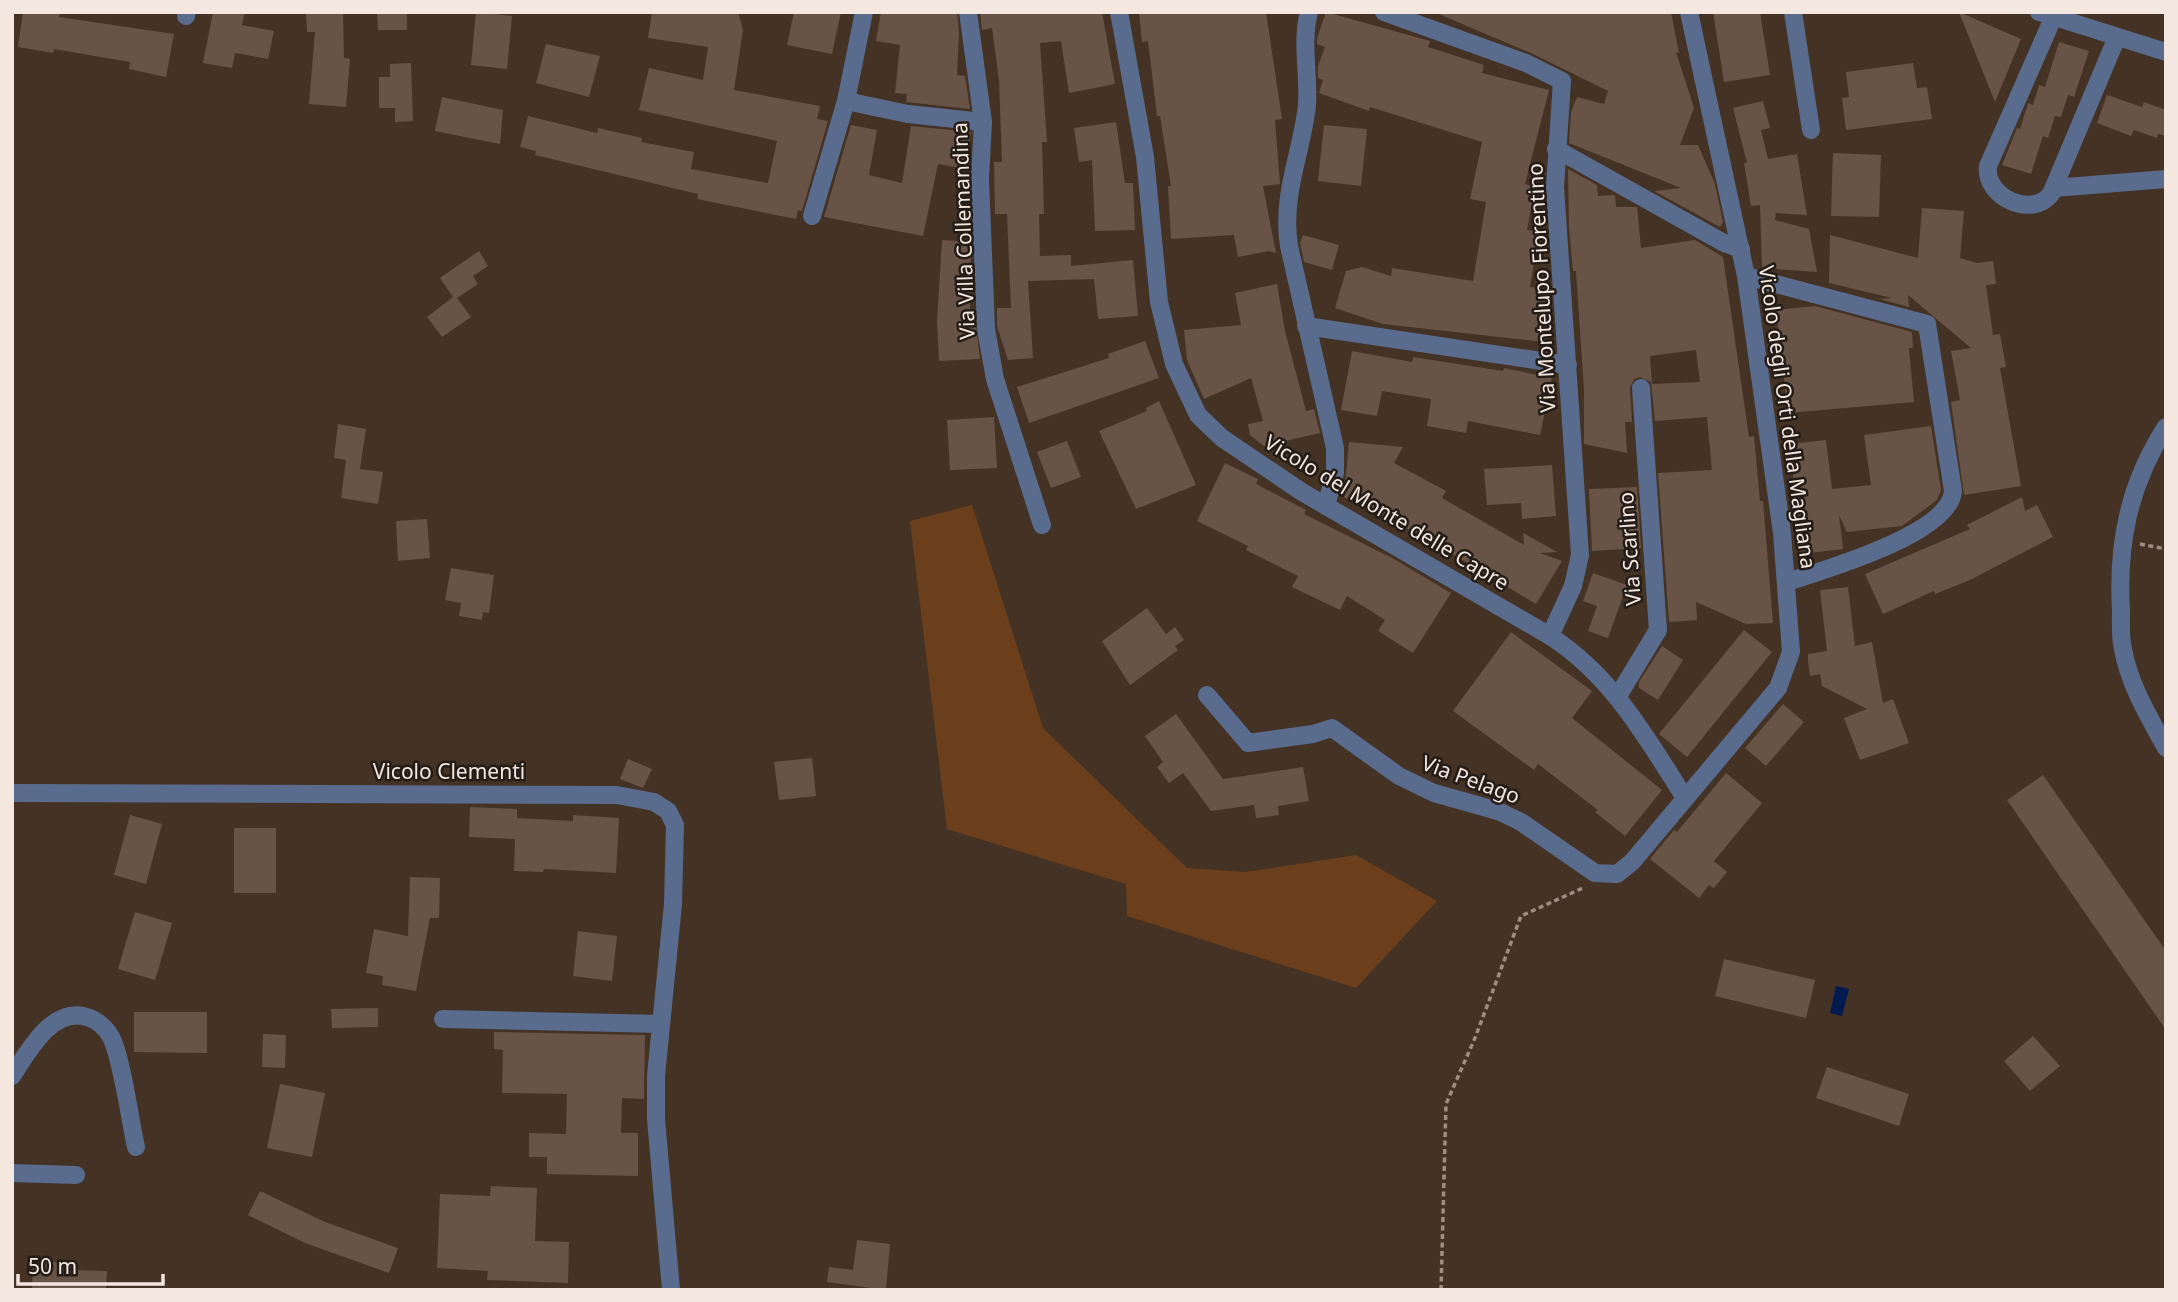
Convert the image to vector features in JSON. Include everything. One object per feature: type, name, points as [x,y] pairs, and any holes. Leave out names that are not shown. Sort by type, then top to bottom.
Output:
[{"type":"street","points":[[812,216],[846,101],[864,12]]},
{"type":"street","name":"Via Villa Collemandina","points":[[968,12],[983,122],[981,192],[987,338],[998,386],[1042,525]]},
{"type":"street","name":"Vicolo del Monte delle Capre","points":[[1119,12],[1145,157],[1159,302],[1181,384],[1198,415],[1210,428],[1275,474],[1550,636],[1584,659],[1618,696],[1685,798]]},
{"type":"street","points":[[1309,12],[1307,103],[1292,175],[1286,223],[1306,326],[1335,448],[1335,473],[1326,506]]},
{"type":"street","name":"Via Montelupo Fiorentino","points":[[1384,12],[1526,63],[1558,78],[1563,91],[1556,149],[1556,200],[1579,564],[1573,586],[1550,636]]},
{"type":"street","name":"Vicolo degli Orti della Magliana","points":[[1685,798],[1783,680],[1791,652],[1787,582],[1746,276],[1689,12]]},
{"type":"street","points":[[1793,12],[1811,130]]},
{"type":"street","points":[[2117,37],[2054,188],[2045,201],[2022,204],[1997,192],[1987,177],[1988,166],[2046,15],[2166,52]]},
{"type":"street","points":[[846,101],[908,114],[983,122]]},
{"type":"street","points":[[1556,149],[1741,250]]},
{"type":"street","points":[[2054,188],[2166,179]]},
{"type":"street","points":[[1746,276],[1927,324],[1952,479],[1953,498],[1945,511],[1930,523],[1879,548],[1787,582]]},
{"type":"street","points":[[1306,326],[1568,365]]},
{"type":"street","name":"Via Scarlino","points":[[1618,696],[1658,630],[1641,388]]},
{"type":"street","points":[[2166,427],[2136,483],[2122,541],[2119,585],[2123,649],[2142,705],[2166,748]]},
{"type":"street","name":"Via Pelago","points":[[1207,695],[1248,743],[1313,734],[1332,728],[1380,765],[1416,785],[1521,822],[1590,871],[1609,876]]},
{"type":"street","name":"Vicolo Clementi","points":[[12,793],[603,795],[649,800],[664,807],[675,825],[673,904],[661,1024],[656,1119],[671,1290]]},
{"type":"street","points":[[1609,876],[1627,867],[1685,798]]},
{"type":"street","points":[[12,1076],[46,1030],[60,1019],[81,1015],[95,1020],[113,1041],[136,1147]]},
{"type":"street","points":[[443,1019],[661,1024]]},
{"type":"street","points":[[12,1173],[76,1175]]},
{"type":"path","points":[[2122,541],[2166,549]]},
{"type":"path","points":[[1441,1290],[1446,1104],[1475,1038],[1521,916],[1609,876]]},
{"type":"shaded area","points":[[972,505],[1043,728],[1187,868],[1246,872],[1356,855],[1437,901],[1356,988],[1127,916],[1126,884],[947,829],[910,521]]},
{"type":"water","points":[[1836,986],[1849,989],[1842,1016],[1830,1013]]},
{"type":"building","points":[[23,12],[60,12],[59,17],[174,34],[166,77],[129,69],[130,62],[54,49],[53,53],[18,47]]},
{"type":"building","points":[[213,12],[245,12],[242,25],[274,31],[268,59],[235,53],[232,68],[203,63]]},
{"type":"building","points":[[306,12],[343,12],[344,58],[350,59],[346,107],[309,104],[315,32],[307,32]]},
{"type":"building","points":[[377,12],[407,12],[407,30],[378,30]]},
{"type":"building","points":[[476,12],[512,16],[507,69],[471,65]]},
{"type":"building","points":[[652,12],[738,12],[743,30],[734,90],[820,106],[817,119],[828,121],[802,211],[798,210],[796,219],[697,199],[698,194],[535,155],[536,151],[520,147],[528,116],[597,133],[598,128],[642,138],[641,142],[694,152],[691,169],[768,183],[777,141],[639,110],[649,68],[703,80],[708,47],[648,38]]},
{"type":"building","points":[[794,12],[841,12],[832,54],[787,45]]},
{"type":"building","points":[[881,12],[957,12],[957,75],[965,76],[970,109],[906,102],[907,94],[895,93],[900,45],[876,41]]},
{"type":"building","points":[[980,12],[1102,12],[1115,84],[1069,93],[1061,41],[1040,43],[1047,142],[1042,142],[1044,214],[1039,214],[1040,256],[1071,255],[1071,266],[1133,260],[1138,316],[1098,319],[1094,279],[1028,281],[1033,358],[1008,360],[997,326],[997,308],[1011,308],[1007,214],[995,214],[994,162],[1002,162],[999,80],[992,28],[982,30]]},
{"type":"building","points":[[1139,12],[1266,12],[1282,119],[1275,120],[1280,184],[1263,186],[1276,253],[1269,251],[1238,257],[1234,235],[1171,239],[1168,186],[1171,186],[1160,116],[1157,116],[1148,41],[1142,42]]},
{"type":"building","points":[[1326,12],[1430,41],[1428,47],[1484,65],[1482,73],[1549,90],[1525,184],[1535,187],[1527,230],[1539,232],[1530,287],[1551,290],[1545,342],[1383,324],[1335,308],[1346,271],[1362,267],[1391,276],[1392,268],[1473,281],[1486,202],[1470,199],[1482,142],[1370,107],[1369,111],[1319,93],[1323,80],[1318,78],[1318,66],[1325,47],[1317,44],[1317,38]]},
{"type":"building","points":[[1434,12],[1671,12],[1679,53],[1676,52],[1694,108],[1680,145],[1698,145],[1715,184],[1723,222],[1720,227],[1654,191],[1681,188],[1569,143],[1571,112],[1577,97],[1604,104],[1608,91],[1531,53]]},
{"type":"building","points":[[1713,12],[1760,12],[1770,75],[1724,82]]},
{"type":"building","points":[[1959,12],[2021,39],[1995,102]]},
{"type":"building","points":[[2059,42],[2089,51],[2074,97],[2068,95],[2061,117],[2055,116],[2048,138],[2043,136],[2031,174],[2002,165],[2017,128],[2020,129],[2028,103],[2033,105],[2039,85],[2045,87]]},
{"type":"building","points":[[546,44],[600,56],[589,97],[536,83]]},
{"type":"building","points":[[411,63],[413,121],[395,122],[395,108],[379,108],[379,77],[390,77],[390,64]]},
{"type":"building","points":[[1913,63],[1917,88],[1927,87],[1932,119],[1846,130],[1842,98],[1849,97],[1846,72]]},
{"type":"building","points":[[2107,95],[2142,107],[2144,102],[2166,110],[2166,136],[2158,134],[2157,138],[2134,130],[2131,136],[2097,123]]},
{"type":"building","points":[[442,97],[503,110],[500,144],[435,131]]},
{"type":"building","points":[[1763,101],[1770,128],[1761,130],[1768,159],[1797,154],[1807,215],[1776,213],[1775,220],[1809,229],[1817,272],[1762,268],[1760,205],[1751,206],[1744,163],[1747,163],[1733,108]]},
{"type":"building","points":[[1116,122],[1125,183],[1133,183],[1135,230],[1095,231],[1092,160],[1079,162],[1074,128]]},
{"type":"building","points":[[851,125],[877,130],[869,175],[902,183],[911,126],[971,132],[967,169],[938,164],[923,236],[824,217]]},
{"type":"building","points":[[1324,125],[1367,129],[1361,186],[1318,181]]},
{"type":"building","points":[[1833,153],[1881,155],[1879,217],[1831,216]]},
{"type":"building","points":[[1568,169],[1597,185],[1598,196],[1615,195],[1616,207],[1637,207],[1641,248],[1695,240],[1723,257],[1749,437],[1754,436],[1760,501],[1763,501],[1773,623],[1746,624],[1696,602],[1697,620],[1669,622],[1658,473],[1712,470],[1707,417],[1655,421],[1651,382],[1640,377],[1634,379],[1630,388],[1632,422],[1625,422],[1627,453],[1584,444],[1584,390],[1576,271],[1573,271]],"holes":[[[1696,350],[1700,382],[1652,384],[1650,356]]]},
{"type":"building","points":[[1922,208],[1964,211],[1960,258],[1977,263],[1993,261],[1996,284],[1986,285],[1993,335],[2000,334],[2006,367],[2000,368],[2021,486],[1964,495],[1951,402],[1960,400],[1951,351],[1971,348],[1908,295],[1909,307],[1879,299],[1892,298],[1829,283],[1830,235],[1918,258]]},
{"type":"building","points":[[1303,235],[1339,245],[1332,270],[1304,262],[1300,243]]},
{"type":"building","points":[[942,240],[971,242],[970,310],[974,310],[980,359],[939,361],[937,321]]},
{"type":"building","points":[[479,251],[488,266],[473,276],[478,284],[457,298],[471,317],[442,337],[427,317],[453,297],[440,278]]},
{"type":"building","points":[[1277,284],[1285,331],[1306,411],[1314,409],[1320,433],[1264,446],[1250,435],[1248,424],[1263,421],[1251,378],[1204,399],[1187,360],[1184,330],[1241,325],[1235,293]]},
{"type":"building","points":[[1815,306],[1912,332],[1913,348],[1909,348],[1914,402],[1788,413],[1776,310]]},
{"type":"building","points":[[1145,341],[1159,378],[1029,423],[1017,387],[1109,358],[1108,354]]},
{"type":"building","points":[[1352,351],[1412,362],[1413,357],[1503,371],[1504,368],[1552,378],[1540,435],[1468,421],[1466,433],[1427,426],[1431,399],[1382,391],[1377,416],[1341,410]]},
{"type":"building","points":[[1159,401],[1196,485],[1136,509],[1099,431],[1147,411],[1146,408]]},
{"type":"building","points":[[994,417],[997,468],[950,470],[947,420]]},
{"type":"building","points":[[338,424],[366,429],[360,469],[383,472],[378,504],[341,498],[346,460],[334,458]]},
{"type":"building","points":[[1931,426],[1941,490],[1937,500],[1902,526],[1847,532],[1839,515],[1843,549],[1801,554],[1790,444],[1826,440],[1832,489],[1871,485],[1864,435]]},
{"type":"building","points":[[1067,441],[1081,477],[1051,488],[1037,452]]},
{"type":"building","points":[[1349,442],[1403,447],[1394,463],[1446,491],[1442,498],[1524,545],[1523,533],[1557,552],[1540,553],[1562,561],[1536,604],[1422,536],[1344,497]]},
{"type":"building","points":[[1225,463],[1258,479],[1256,484],[1306,510],[1304,514],[1392,558],[1451,593],[1413,653],[1378,631],[1385,620],[1347,596],[1340,610],[1292,587],[1298,576],[1246,550],[1248,546],[1197,521]]},
{"type":"building","points":[[1552,465],[1556,516],[1522,519],[1521,503],[1487,505],[1484,469]]},
{"type":"building","points":[[1637,487],[1641,548],[1592,551],[1589,489]]},
{"type":"building","points":[[2022,497],[2025,511],[2037,505],[2053,537],[1970,580],[1935,594],[1934,591],[1883,614],[1865,574],[1970,529],[1967,525]]},
{"type":"building","points":[[427,519],[430,558],[398,561],[396,521]]},
{"type":"building","points":[[451,568],[494,575],[489,613],[483,612],[482,620],[459,616],[461,603],[445,600]]},
{"type":"building","points":[[1593,573],[1627,585],[1608,638],[1588,631],[1597,606],[1583,601]]},
{"type":"building","points":[[1848,587],[1855,646],[1872,642],[1883,703],[1893,699],[1909,743],[1860,760],[1844,718],[1867,709],[1822,686],[1820,674],[1810,676],[1808,661],[1808,654],[1827,651],[1820,590]]},
{"type":"building","points":[[1147,608],[1166,634],[1175,627],[1184,640],[1175,646],[1178,650],[1130,685],[1102,641]]},
{"type":"building","points":[[1744,630],[1772,652],[1687,757],[1659,734]]},
{"type":"building","points":[[1511,632],[1592,691],[1572,718],[1662,790],[1625,836],[1595,812],[1598,810],[1538,764],[1534,770],[1453,711]]},
{"type":"building","points":[[1662,646],[1683,660],[1658,700],[1639,688],[1639,682]]},
{"type":"building","points":[[1783,704],[1804,722],[1766,766],[1745,748]]},
{"type":"building","points":[[1176,714],[1223,779],[1303,767],[1309,801],[1278,806],[1279,815],[1256,818],[1254,805],[1211,811],[1183,773],[1169,783],[1157,767],[1163,762],[1145,736]]},
{"type":"building","points":[[812,758],[816,796],[779,800],[774,762]]},
{"type":"building","points":[[628,759],[652,769],[643,788],[620,779]]},
{"type":"building","points":[[1726,773],[1762,803],[1714,861],[1727,872],[1714,888],[1709,885],[1699,898],[1650,859],[1674,830],[1677,832]]},
{"type":"building","points":[[2043,775],[2166,951],[2166,1030],[2007,800]]},
{"type":"building","points":[[470,807],[517,809],[517,818],[573,821],[573,815],[619,818],[616,873],[544,869],[543,872],[514,871],[515,839],[469,837]]},
{"type":"building","points":[[130,815],[162,824],[146,884],[114,875]]},
{"type":"building","points":[[234,828],[276,828],[276,893],[234,893]]},
{"type":"building","points":[[410,877],[440,878],[439,918],[430,918],[416,991],[382,985],[383,976],[366,973],[374,929],[408,936]]},
{"type":"building","points":[[135,912],[172,923],[155,980],[118,969]]},
{"type":"building","points":[[578,931],[617,936],[612,981],[573,976]]},
{"type":"building","points":[[1724,959],[1815,980],[1806,1018],[1715,996]]},
{"type":"building","points":[[378,1008],[378,1027],[332,1028],[331,1009]]},
{"type":"building","points":[[134,1012],[207,1012],[207,1053],[134,1052]]},
{"type":"building","points":[[494,1032],[645,1035],[644,1099],[622,1098],[621,1133],[638,1133],[638,1176],[547,1174],[547,1157],[529,1157],[529,1133],[566,1134],[567,1094],[502,1093],[503,1050],[494,1049]]},
{"type":"building","points":[[263,1034],[286,1035],[285,1068],[262,1067]]},
{"type":"building","points":[[2033,1036],[2060,1066],[2030,1091],[2004,1061]]},
{"type":"building","points":[[1827,1067],[1909,1094],[1899,1126],[1816,1098]]},
{"type":"building","points":[[280,1084],[325,1093],[312,1157],[267,1148]]},
{"type":"building","points":[[491,1186],[537,1188],[535,1241],[569,1242],[568,1283],[487,1280],[488,1271],[437,1268],[440,1194],[490,1196]]},
{"type":"building","points":[[260,1191],[325,1222],[398,1248],[389,1273],[305,1243],[248,1215]]},
{"type":"building","points":[[857,1240],[890,1244],[886,1290],[827,1282],[829,1267],[853,1270]]},
{"type":"building","points":[[33,1261],[73,1263],[73,1270],[107,1271],[106,1290],[32,1290]]}]
